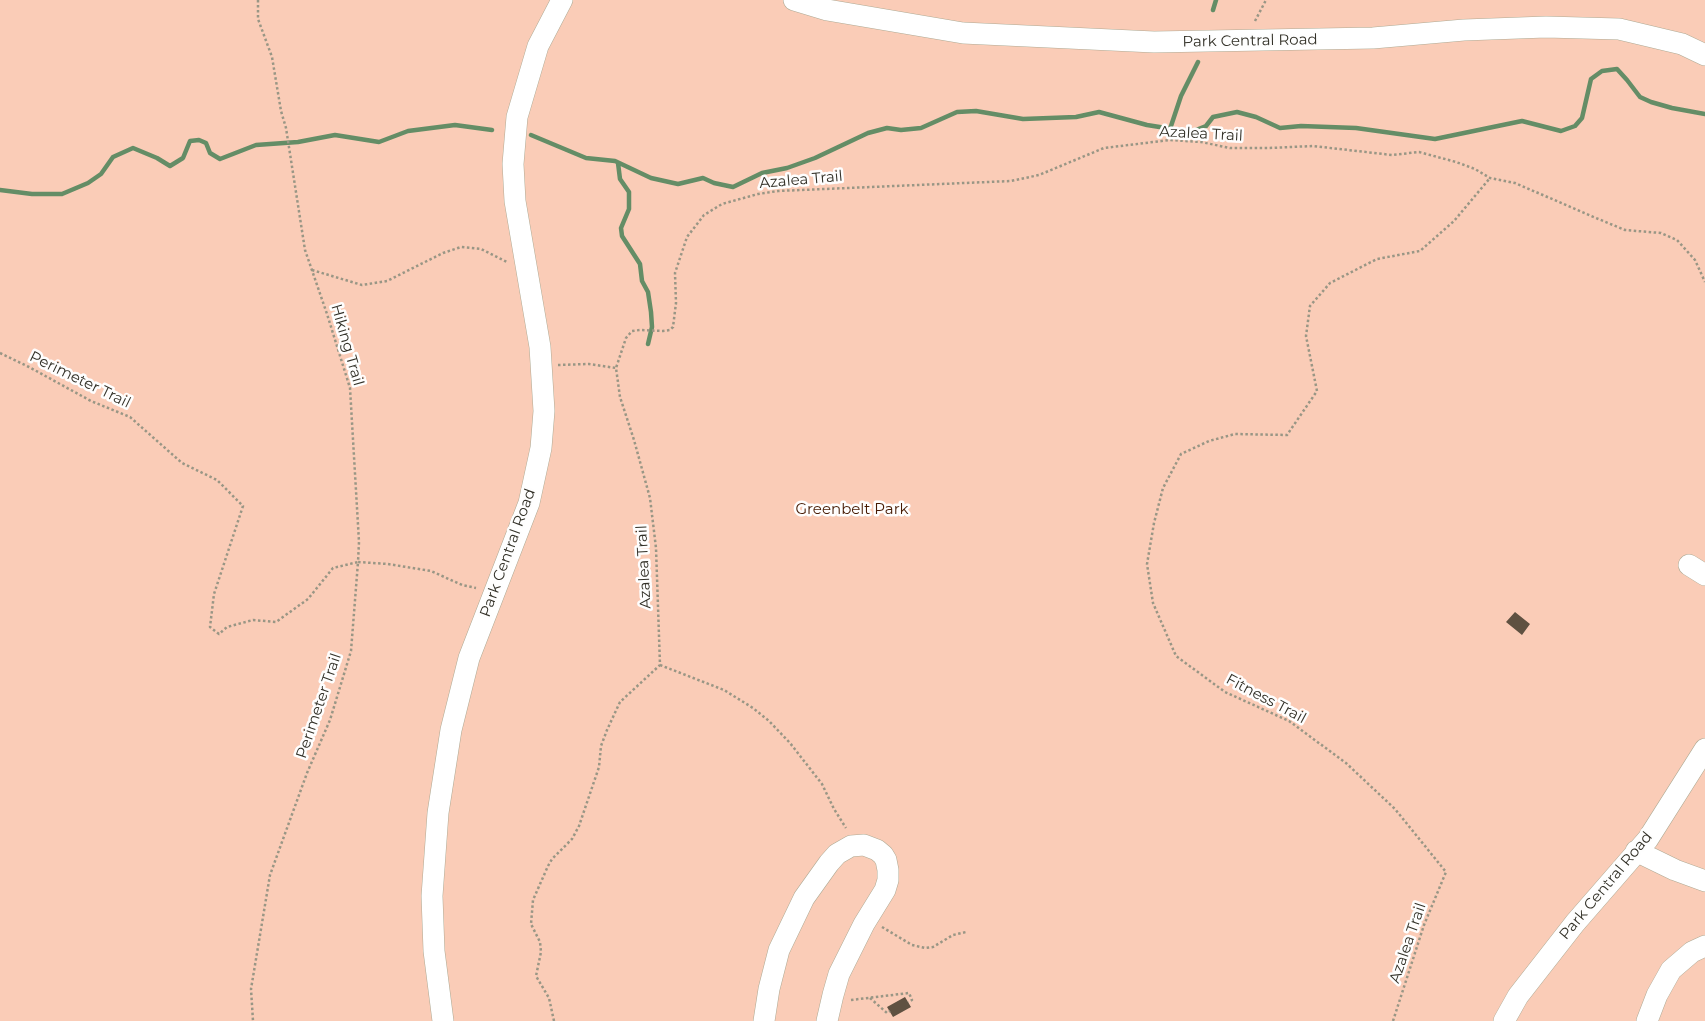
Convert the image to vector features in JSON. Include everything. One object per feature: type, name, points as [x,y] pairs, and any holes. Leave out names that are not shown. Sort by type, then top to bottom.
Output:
[{"type":"street","name":"Park Central Road","points":[[443,1021],[434,951],[432,896],[438,812],[451,730],[469,658],[529,502],[541,448],[544,411],[541,358],[515,201],[514,164],[517,117],[538,46],[562,0]]},
{"type":"street","name":"Park Central Road","points":[[794,0],[827,10],[963,33],[1154,42],[1373,38],[1464,30],[1546,27],[1619,29],[1682,44],[1705,55]]},
{"type":"street","name":"Park Central Road","points":[[1504,1021],[1518,996],[1569,930],[1648,839],[1705,749]]},
{"type":"street","points":[[764,1021],[775,964],[785,936],[797,911],[813,885],[829,863],[843,850],[856,845],[871,848],[883,855],[888,870],[885,890],[846,960],[833,996],[827,1021]]},
{"type":"street","points":[[1636,851],[1675,870],[1705,880]]},
{"type":"street","points":[[1646,1021],[1657,995],[1671,970],[1692,952],[1705,946]]},
{"type":"path","name":"Hiking Trail","points":[[258,0],[258,19],[272,57],[280,111],[286,128],[305,250],[350,388],[359,542],[358,562]]},
{"type":"path","name":"Azalea Trail","points":[[660,665],[656,548],[650,498],[620,397],[616,368],[626,338],[632,332],[640,330],[663,331],[670,330],[673,327],[676,303],[675,273],[688,237],[704,215],[722,204],[758,194],[796,190],[1011,181],[1039,175],[1104,148],[1170,140],[1201,142],[1230,148],[1313,146],[1392,155],[1419,152],[1456,162],[1475,169],[1490,178],[1515,182],[1625,230],[1661,233],[1677,240],[1695,260],[1705,282]]},
{"type":"path","name":"Fitness Trail","points":[[1446,872],[1395,809],[1346,763],[1288,721],[1225,692],[1176,656],[1153,603],[1147,564],[1154,523],[1164,488],[1182,454],[1209,440],[1235,434],[1287,435],[1317,391],[1306,336],[1310,306],[1330,283],[1376,260],[1420,251],[1454,220],[1490,178]]},
{"type":"path","points":[[312,270],[362,285],[386,281],[443,253],[461,247],[481,249],[527,270]]},
{"type":"path","name":"Perimeter Trail","points":[[0,353],[91,401],[130,417],[182,462],[217,480],[243,506],[214,594],[210,627],[219,634],[227,627],[253,620],[276,622],[308,599],[333,568],[358,562],[350,651],[330,720],[307,774],[270,875],[251,989],[253,1021]]},
{"type":"path","points":[[541,358],[552,365],[589,364],[616,368]]},
{"type":"path","points":[[358,562],[388,564],[431,571],[462,585],[494,593]]},
{"type":"path","points":[[554,1021],[549,998],[536,976],[541,952],[540,942],[531,924],[534,900],[552,859],[572,839],[579,826],[599,767],[601,746],[620,702],[660,665],[724,690],[753,708],[769,721],[790,743],[822,784],[834,809],[856,845]]},
{"type":"path","name":"Azalea Trail","points":[[1393,1021],[1424,925],[1446,872]]},
{"type":"path","points":[[868,918],[912,945],[924,948],[933,947],[953,935],[966,932]]},
{"type":"path","points":[[833,996],[850,1000],[909,993],[912,1000],[908,1002]]},
{"type":"path","points":[[870,998],[887,1013],[890,1011]]},
{"type":"green space","name":"Greenbelt Park","points":[[0,0],[1705,0],[1705,1021],[0,1021]]},
{"type":"building","points":[[1515,612],[1530,624],[1522,635],[1506,622]]},
{"type":"building","points":[[905,997],[911,1007],[893,1017],[887,1007]]},
{"type":"waterway","points":[[1213,10],[1216,0]]},
{"type":"waterway","points":[[1170,129],[1181,96],[1198,62]]},
{"type":"waterway","points":[[531,135],[586,158],[615,161],[651,178],[678,184],[703,178],[714,183],[733,187],[762,173],[787,168],[815,158],[868,133],[887,128],[901,130],[921,128],[957,112],[976,111],[1023,119],[1076,117],[1099,112],[1147,125],[1191,132],[1206,126],[1213,117],[1237,112],[1256,117],[1280,128],[1301,126],[1356,128],[1435,139],[1522,121],[1561,131],[1575,126],[1582,118],[1591,79],[1602,71],[1617,69],[1640,97],[1672,108],[1705,114]]},
{"type":"waterway","points":[[0,190],[32,194],[62,194],[88,183],[101,174],[113,157],[133,148],[157,158],[170,166],[183,158],[190,141],[199,140],[206,143],[210,153],[220,159],[256,145],[298,142],[335,135],[379,142],[408,131],[455,125],[492,130]]},
{"type":"waterway","points":[[618,163],[620,179],[629,192],[629,209],[621,228],[622,236],[640,264],[642,281],[648,292],[652,327],[648,344]]}]
